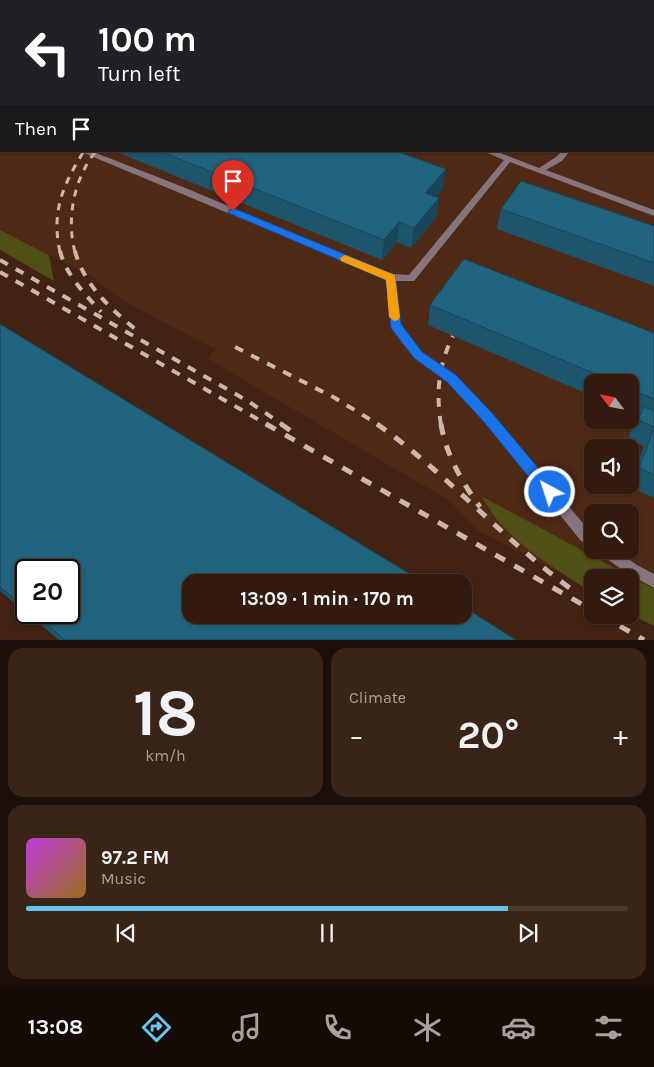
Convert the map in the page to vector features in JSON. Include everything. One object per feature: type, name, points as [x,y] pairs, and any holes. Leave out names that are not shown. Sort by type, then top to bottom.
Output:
[{"type":"lane","points":[[86,152],[180,189],[391,278],[411,279],[509,159]]},
{"type":"lane","points":[[490,152],[654,213]]},
{"type":"lane","points":[[539,170],[559,159],[565,152]]},
{"type":"lane","points":[[391,278],[395,325],[418,355],[458,385],[488,418],[584,535]]},
{"type":"lane","points":[[618,559],[654,581]]},
{"type":"shaded area","points":[[0,152],[654,152],[654,589],[639,581],[639,569],[618,569],[600,559],[639,559],[639,504],[584,504],[584,550],[512,535],[555,570],[479,531],[450,501],[208,359],[215,349],[129,304],[101,285],[93,277],[0,230]]},
{"type":"shaded area","points":[[0,230],[49,255],[54,281],[0,250]]},
{"type":"shaded area","points":[[481,496],[584,551],[584,559],[598,559],[617,569],[584,569],[584,587],[520,542],[494,516]]},
{"type":"shaded area","points":[[639,581],[654,589],[654,626],[639,618]]},
{"type":"building","points":[[162,152],[399,152],[446,169],[425,193],[439,198],[414,228],[399,222],[384,240]]},
{"type":"building","points":[[521,181],[654,226],[654,263],[501,209]]},
{"type":"building","points":[[464,259],[654,333],[654,399],[639,393],[639,374],[596,374],[430,305]]},
{"type":"building","points":[[0,324],[410,574],[182,574],[182,624],[472,624],[472,612],[516,640],[65,640],[46,624],[80,624],[80,559],[15,559],[15,599],[0,587]]},
{"type":"building","points":[[644,407],[654,411],[654,427],[639,420]]},
{"type":"building","points":[[654,428],[654,475],[639,468]]},
{"type":"railway","points":[[60,252],[57,224],[58,211],[70,175],[83,152]]},
{"type":"railway","points":[[75,252],[71,226],[74,199],[82,174],[95,152]]},
{"type":"railway","points":[[60,251],[71,276],[101,312]]},
{"type":"railway","points":[[75,251],[79,264],[92,287],[110,307],[140,333]]},
{"type":"railway","points":[[0,260],[248,401],[283,425]]},
{"type":"railway","points":[[0,272],[268,425]]},
{"type":"railway","points":[[441,425],[439,380],[444,358],[453,336]]},
{"type":"railway","points":[[235,347],[335,398],[379,425]]},
{"type":"railway","points":[[266,424],[584,605]]},
{"type":"railway","points":[[281,424],[297,435]]},
{"type":"railway","points":[[377,424],[429,465],[526,553],[578,594]]},
{"type":"railway","points":[[441,424],[447,447],[456,468],[480,507]]},
{"type":"railway","points":[[616,624],[644,640]]},
{"type":"slow traffic","points":[[345,258],[391,278],[394,317]]},
{"type":"route","points":[[233,211],[391,278],[395,325],[418,355],[452,379],[488,418],[550,492]]}]
